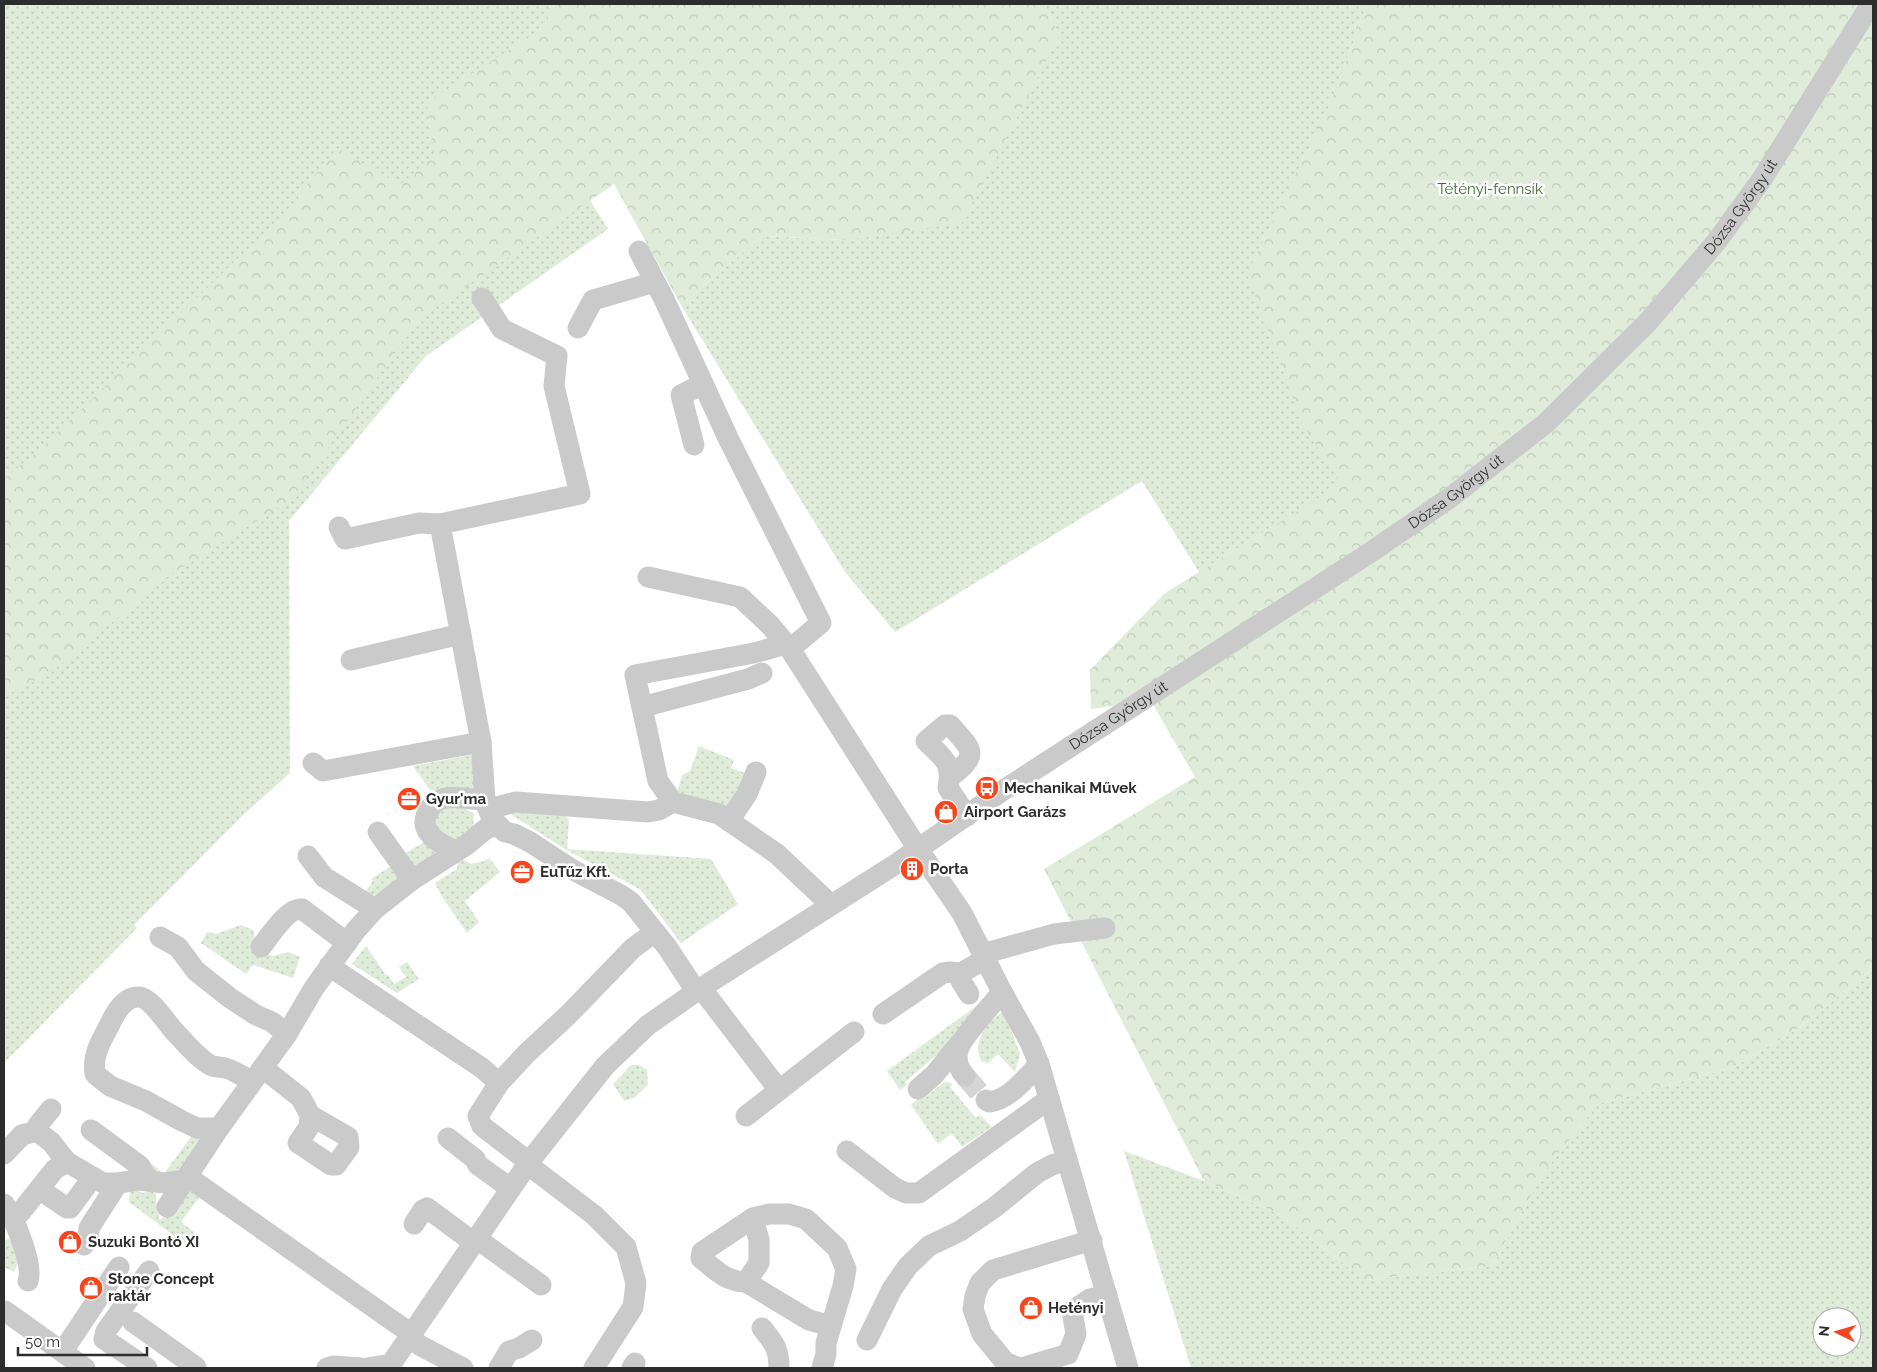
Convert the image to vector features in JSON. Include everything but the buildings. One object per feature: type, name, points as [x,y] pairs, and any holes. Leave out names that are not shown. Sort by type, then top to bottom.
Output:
[{"type":"street","name":"Dózsa György út","points":[[391,1366],[474,1240],[528,1163],[605,1066],[648,1025],[698,989],[918,849],[1002,791],[1372,552],[1451,497],[1546,423],[1648,322],[1717,241],[1762,179],[1871,4]]},
{"type":"street","points":[[640,251],[729,440],[821,623],[788,646],[634,675],[658,781],[673,802],[719,814],[777,854],[831,905]]},
{"type":"street","points":[[578,328],[592,300],[655,282]]},
{"type":"street","points":[[339,527],[345,539],[420,523],[440,524],[580,494],[554,386],[557,356],[502,329],[482,298]]},
{"type":"street","points":[[694,445],[680,395],[703,384]]},
{"type":"street","points":[[167,1207],[219,1128],[287,1034],[329,966],[374,909],[487,828],[490,812],[481,742],[440,524]]},
{"type":"street","points":[[648,577],[740,597],[770,625],[788,646],[918,849],[962,913],[983,957],[1030,1042],[1039,1064],[1128,1368]]},
{"type":"street","points":[[351,660],[461,634]]},
{"type":"street","points":[[642,706],[748,679],[762,673]]},
{"type":"street","points":[[312,763],[323,771],[481,742]]},
{"type":"street","points":[[729,821],[747,794],[756,772]]},
{"type":"street","points":[[950,777],[948,788],[967,816]]},
{"type":"street","points":[[456,851],[441,844],[431,836],[425,826],[426,816],[432,805],[441,799],[454,797],[470,800],[490,812],[505,832],[530,842],[573,870],[631,902],[779,1090]]},
{"type":"street","points":[[490,812],[516,802],[648,812],[658,810],[673,802]]},
{"type":"street","points":[[378,832],[412,880]]},
{"type":"street","points":[[308,856],[324,877],[374,909]]},
{"type":"street","points":[[261,948],[290,912],[296,908],[302,908],[347,942]]},
{"type":"street","points":[[883,1014],[943,973],[961,973],[983,957],[1054,934],[1072,924],[1105,928]]},
{"type":"street","points":[[594,1368],[633,1307],[636,1283],[626,1246],[594,1215],[482,1126],[478,1116],[499,1083],[526,1054],[602,981],[618,962],[655,932]]},
{"type":"street","points":[[160,937],[178,947],[196,971],[230,998],[256,1015],[272,1022],[287,1034]]},
{"type":"street","points":[[329,966],[482,1068],[499,1083]]},
{"type":"street","points":[[961,973],[961,982],[969,994]]},
{"type":"street","points":[[918,1089],[934,1075],[1002,992]]},
{"type":"street","points":[[219,1128],[197,1128],[146,1101],[110,1086],[95,1074],[93,1062],[97,1049],[117,1010],[128,1001],[138,997],[146,999],[152,1003],[162,1018],[193,1052],[211,1066],[257,1075],[301,1098],[310,1115]]},
{"type":"street","points":[[746,1116],[854,1032]]},
{"type":"street","points":[[961,1041],[957,1052],[958,1062],[965,1076]]},
{"type":"street","points":[[986,1100],[989,1102],[998,1101],[1024,1081],[1039,1064]]},
{"type":"street","points":[[847,1151],[895,1188],[906,1192],[920,1193],[1049,1099]]},
{"type":"street","points":[[37,1131],[38,1125],[51,1109]]},
{"type":"street","points":[[91,1130],[140,1166],[150,1181]]},
{"type":"street","points":[[4,1154],[22,1135],[37,1131]]},
{"type":"street","points":[[37,1131],[51,1142],[67,1162],[103,1183],[138,1180],[165,1183],[187,1178],[411,1336],[421,1346],[463,1368]]},
{"type":"street","points":[[448,1138],[475,1159],[478,1165],[510,1188]]},
{"type":"street","points":[[867,1340],[892,1289],[908,1266],[929,1246],[960,1231],[995,1207],[1037,1173],[1067,1160]]},
{"type":"street","points":[[8,1209],[20,1213],[55,1169],[67,1162]]},
{"type":"street","points":[[48,1195],[67,1208],[70,1208],[93,1177]]},
{"type":"street","points":[[84,1245],[88,1239],[89,1228],[118,1183]]},
{"type":"street","points":[[414,1224],[426,1208],[541,1285]]},
{"type":"street","points":[[8,1209],[27,1257],[30,1276],[28,1281]]},
{"type":"street","points":[[822,1368],[826,1354],[826,1343],[843,1286],[846,1269],[837,1248],[806,1219],[789,1214],[769,1214],[753,1218],[702,1252],[701,1258],[722,1276],[734,1282],[746,1282],[809,1320],[831,1326]]},
{"type":"street","points":[[746,1282],[760,1264],[759,1240],[753,1218]]},
{"type":"street","points":[[1092,1240],[993,1270],[980,1283],[973,1309],[982,1334],[1005,1362],[1020,1368],[1068,1354],[1076,1334],[1072,1311],[1090,1299],[1107,1295]]},
{"type":"street","points":[[63,1351],[102,1296],[107,1284],[119,1267]]},
{"type":"street","points":[[140,1363],[104,1339],[106,1331],[149,1271]]},
{"type":"street","points":[[5,1311],[85,1368]]},
{"type":"street","points":[[140,1363],[141,1328],[196,1367]]},
{"type":"street","points":[[762,1328],[775,1344],[779,1354],[779,1368]]},
{"type":"street","points":[[499,1368],[509,1351],[519,1348],[532,1340]]},
{"type":"street","points":[[367,1368],[391,1366]]},
{"type":"green space","points":[[4,4],[576,4],[548,16],[537,32],[495,60],[545,128],[608,229],[426,356],[289,521],[290,773],[241,817],[134,925],[137,928],[4,1063]]},
{"type":"green space","points":[[556,4],[1045,4],[1059,36],[962,223],[847,240],[762,236],[681,305],[614,184],[418,320],[292,499],[173,573],[49,674],[4,696],[4,479],[39,450],[285,213],[337,148],[400,185],[434,155],[427,102],[537,32]]},
{"type":"green space","points":[[1045,4],[1367,4],[1339,81],[1525,426],[1296,512],[1199,572],[1142,481],[895,632],[845,572],[681,305],[762,236],[847,240],[1059,36]]},
{"type":"green space","name":"Tétényi-fennsík","points":[[1367,4],[1873,4],[1873,969],[1797,1029],[1734,1067],[1598,1104],[1544,1172],[1492,1266],[1365,1280],[1281,1215],[1204,1181],[1044,869],[1195,777],[1151,701],[1091,709],[1090,670],[1165,593],[1341,484],[1303,425],[1247,274],[1332,100]]},
{"type":"green space","points":[[699,746],[734,760],[731,768],[750,775],[730,810],[677,793],[682,775],[690,771]]},
{"type":"green space","points":[[471,755],[477,789],[469,794],[430,790],[413,766]]},
{"type":"green space","points":[[512,807],[565,816],[569,820],[567,849],[711,859],[738,904],[681,943],[641,890],[565,849],[509,813]]},
{"type":"green space","points":[[441,808],[465,808],[474,814],[473,828],[455,841],[432,824]]},
{"type":"green space","points":[[423,843],[439,849],[418,869],[402,855]]},
{"type":"green space","points":[[489,858],[500,872],[465,901],[479,922],[467,933],[435,883],[457,869],[458,861],[462,859],[471,864]]},
{"type":"green space","points":[[393,865],[400,881],[378,896],[364,894],[373,881],[371,879]]},
{"type":"green space","points":[[241,925],[253,930],[258,951],[273,956],[288,952],[300,957],[293,978],[253,965],[246,974],[201,943],[207,932],[216,934]]},
{"type":"green space","points":[[366,946],[394,984],[406,977],[399,967],[407,962],[419,979],[397,993],[352,964]]},
{"type":"green space","points":[[1873,969],[1873,1368],[1191,1368],[1124,1151],[1204,1181],[1281,1215],[1365,1280],[1492,1266],[1544,1172],[1598,1104],[1734,1067],[1797,1029]]},
{"type":"green space","points":[[987,998],[952,1042],[905,1082],[907,1085],[900,1090],[887,1071]]},
{"type":"green space","points":[[1004,1011],[1020,1054],[1015,1072],[998,1054],[987,1064],[984,1061],[982,1062],[979,1055],[979,1040],[982,1033],[992,1020]]},
{"type":"green space","points":[[631,1065],[639,1065],[647,1070],[648,1085],[634,1098],[624,1101],[613,1084]]},
{"type":"green space","points":[[947,1082],[951,1083],[950,1087],[976,1118],[980,1115],[992,1127],[962,1147],[952,1133],[938,1144],[911,1105],[920,1097],[923,1099]]},
{"type":"green space","points":[[195,1131],[199,1138],[180,1169],[175,1172],[156,1176],[147,1160],[164,1174]]},
{"type":"green space","points":[[183,1187],[203,1192],[181,1222],[194,1232],[185,1244],[129,1202],[130,1188],[135,1188],[142,1193],[151,1191],[156,1194],[156,1204],[167,1188],[175,1192],[158,1217],[161,1220]]},
{"type":"green space","points":[[10,1239],[15,1247],[18,1259],[14,1272],[4,1267],[4,1240]]},
{"type":"tunnel","points":[[965,1076],[986,1100]]},
{"type":"place","name":"Mechanikai Művek","points":[[987,788]]},
{"type":"place","name":"Gyur'ma","points":[[409,799]]},
{"type":"place","name":"Airport Garázs","points":[[946,812]]},
{"type":"place","name":"Porta","points":[[912,869]]},
{"type":"place","name":"EuTűz Kft.","points":[[522,872]]},
{"type":"place","name":"Suzuki Bontó XI","points":[[70,1242]]},
{"type":"place","name":"Stone Concept raktár","points":[[91,1288]]},
{"type":"place","name":"Hetényi","points":[[1031,1308]]}]
